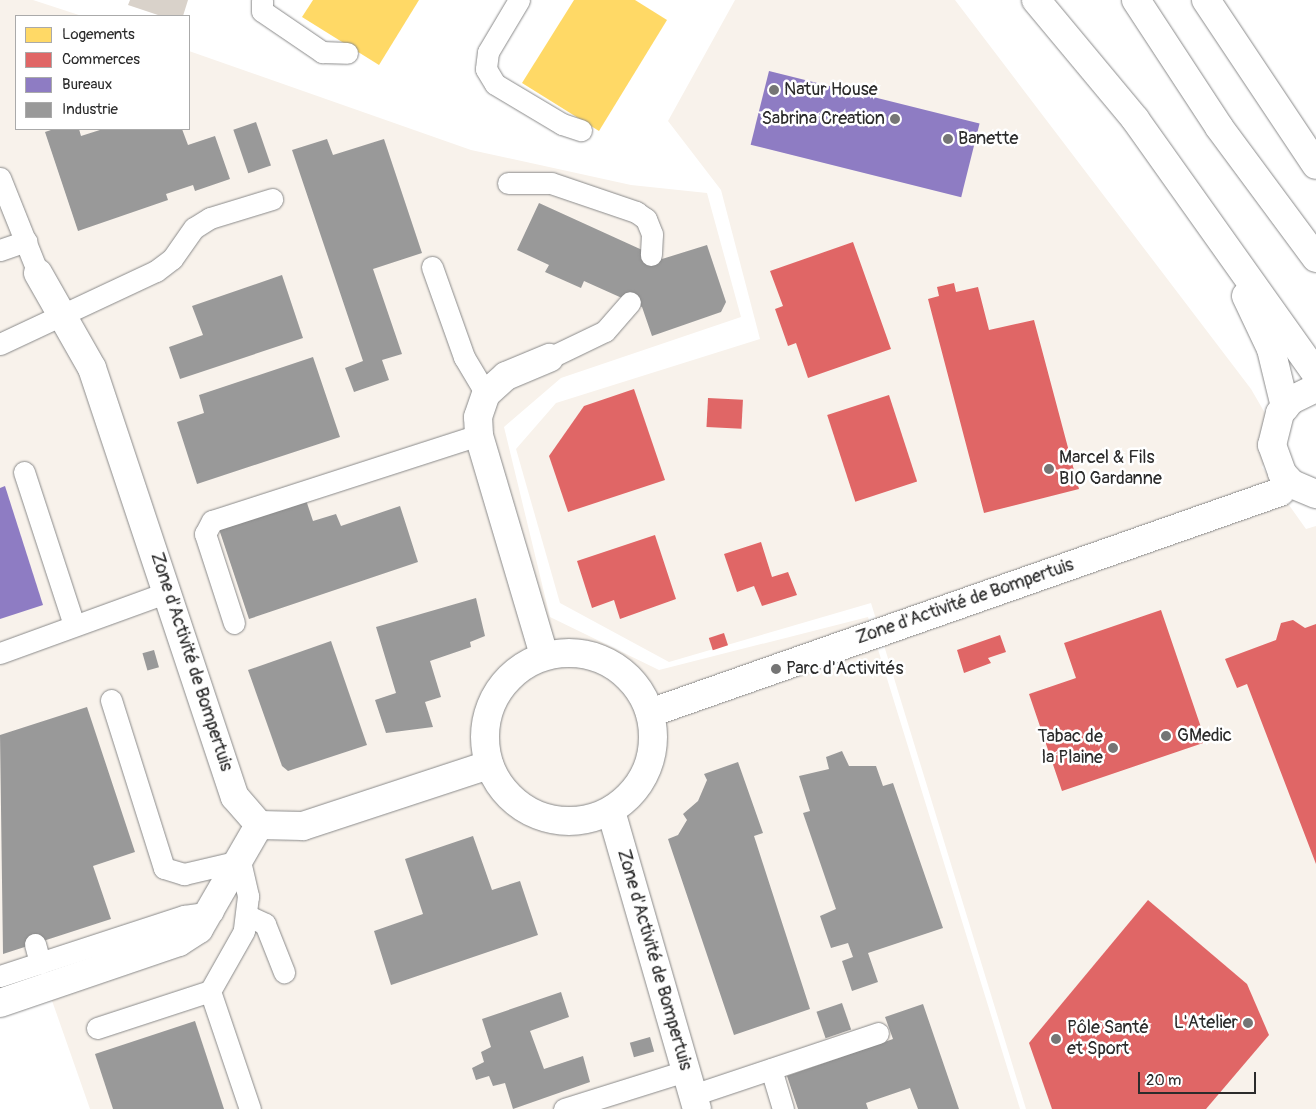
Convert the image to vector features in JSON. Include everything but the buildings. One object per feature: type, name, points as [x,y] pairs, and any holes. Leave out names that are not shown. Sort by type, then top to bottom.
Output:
[{"type":"main road","points":[[1036,0],[1135,119],[1212,224],[1316,374]]},
{"type":"main road","points":[[1060,0],[1135,119]]},
{"type":"main road","points":[[1136,0],[1219,128],[1316,258]]},
{"type":"main road","points":[[1206,0],[1316,165]]},
{"type":"main road","points":[[1212,224],[1271,349],[1285,407]]},
{"type":"main road","name":"Zone d'Activité de Bompertuis","points":[[38,273],[63,312],[92,368],[235,797],[260,825]]},
{"type":"main road","points":[[544,656],[479,435],[478,417],[486,394],[506,376],[549,358]]},
{"type":"main road","points":[[1296,490],[1282,473],[1272,445],[1273,430],[1285,407],[1316,388]]},
{"type":"main road","name":"Zone d'Activité de Bompertuis","points":[[650,713],[1296,490]]},
{"type":"main road","points":[[571,652],[597,656],[620,669],[639,689],[650,713],[654,741],[648,769],[633,793],[611,810],[572,821],[539,816],[500,787],[490,765],[484,738],[489,711],[501,687],[520,668],[544,656],[571,652]]},
{"type":"main road","points":[[0,1003],[179,942],[200,929],[213,912],[260,825],[303,826],[490,765]]},
{"type":"main road","name":"Zone d'Activité de Bompertuis","points":[[611,810],[692,1092]]},
{"type":"lane","points":[[262,0],[262,12],[322,52],[347,53]]},
{"type":"lane","points":[[519,0],[488,52],[486,69],[495,84],[562,124],[581,130]]},
{"type":"lane","points":[[0,178],[38,273]]},
{"type":"lane","points":[[508,183],[551,183],[636,212],[646,219],[652,234],[651,255]]},
{"type":"lane","points":[[0,344],[63,312],[156,271],[172,259],[194,228],[210,218],[272,199]]},
{"type":"lane","points":[[0,250],[26,241]]},
{"type":"lane","points":[[432,267],[464,357],[486,394]]},
{"type":"lane","points":[[549,358],[606,331],[630,302]]},
{"type":"lane","points":[[234,623],[205,534],[212,521],[479,435]]},
{"type":"lane","points":[[24,472],[74,625]]},
{"type":"lane","points":[[0,653],[168,592]]},
{"type":"lane","points":[[97,1028],[210,991],[232,957],[246,915],[248,896],[240,861],[184,874],[164,868],[111,700]]},
{"type":"lane","points":[[0,976],[37,953],[184,916],[213,912]]},
{"type":"lane","points":[[246,915],[264,924],[284,972]]},
{"type":"lane","points":[[210,991],[250,1109]]},
{"type":"lane","points":[[564,1109],[692,1092],[771,1070],[878,1033]]},
{"type":"lane","points":[[771,1070],[783,1109]]},
{"type":"shaded area","points":[[0,0],[33,0],[79,15],[15,15],[15,130],[190,130],[190,51],[471,150],[631,185],[707,193],[741,317],[561,378],[504,427],[550,617],[659,670],[868,617],[1020,1109],[90,1109],[43,975],[0,988]]},
{"type":"shaded area","points":[[735,0],[955,0],[1251,389],[1269,420],[1271,451],[1262,467],[1306,529],[1316,526],[1316,1109],[1026,1109],[871,603],[669,662],[560,603],[516,449],[556,403],[760,339],[721,190],[668,121]]},
{"type":"place","name":"Natur House","points":[[774,90]]},
{"type":"place","name":"Sabrina Creation","points":[[895,119]]},
{"type":"place","name":"Banette","points":[[948,139]]},
{"type":"place","name":"Marcel & Fils BIO Gardanne","points":[[1049,469]]},
{"type":"place","name":"Parc d'Activités","points":[[776,669]]},
{"type":"place","name":"GMedic","points":[[1166,736]]},
{"type":"place","name":"Tabac de la Plaine","points":[[1113,748]]},
{"type":"place","name":"L'Atelier","points":[[1248,1023]]},
{"type":"place","name":"Pôle Santé et Sport","points":[[1056,1039]]}]
